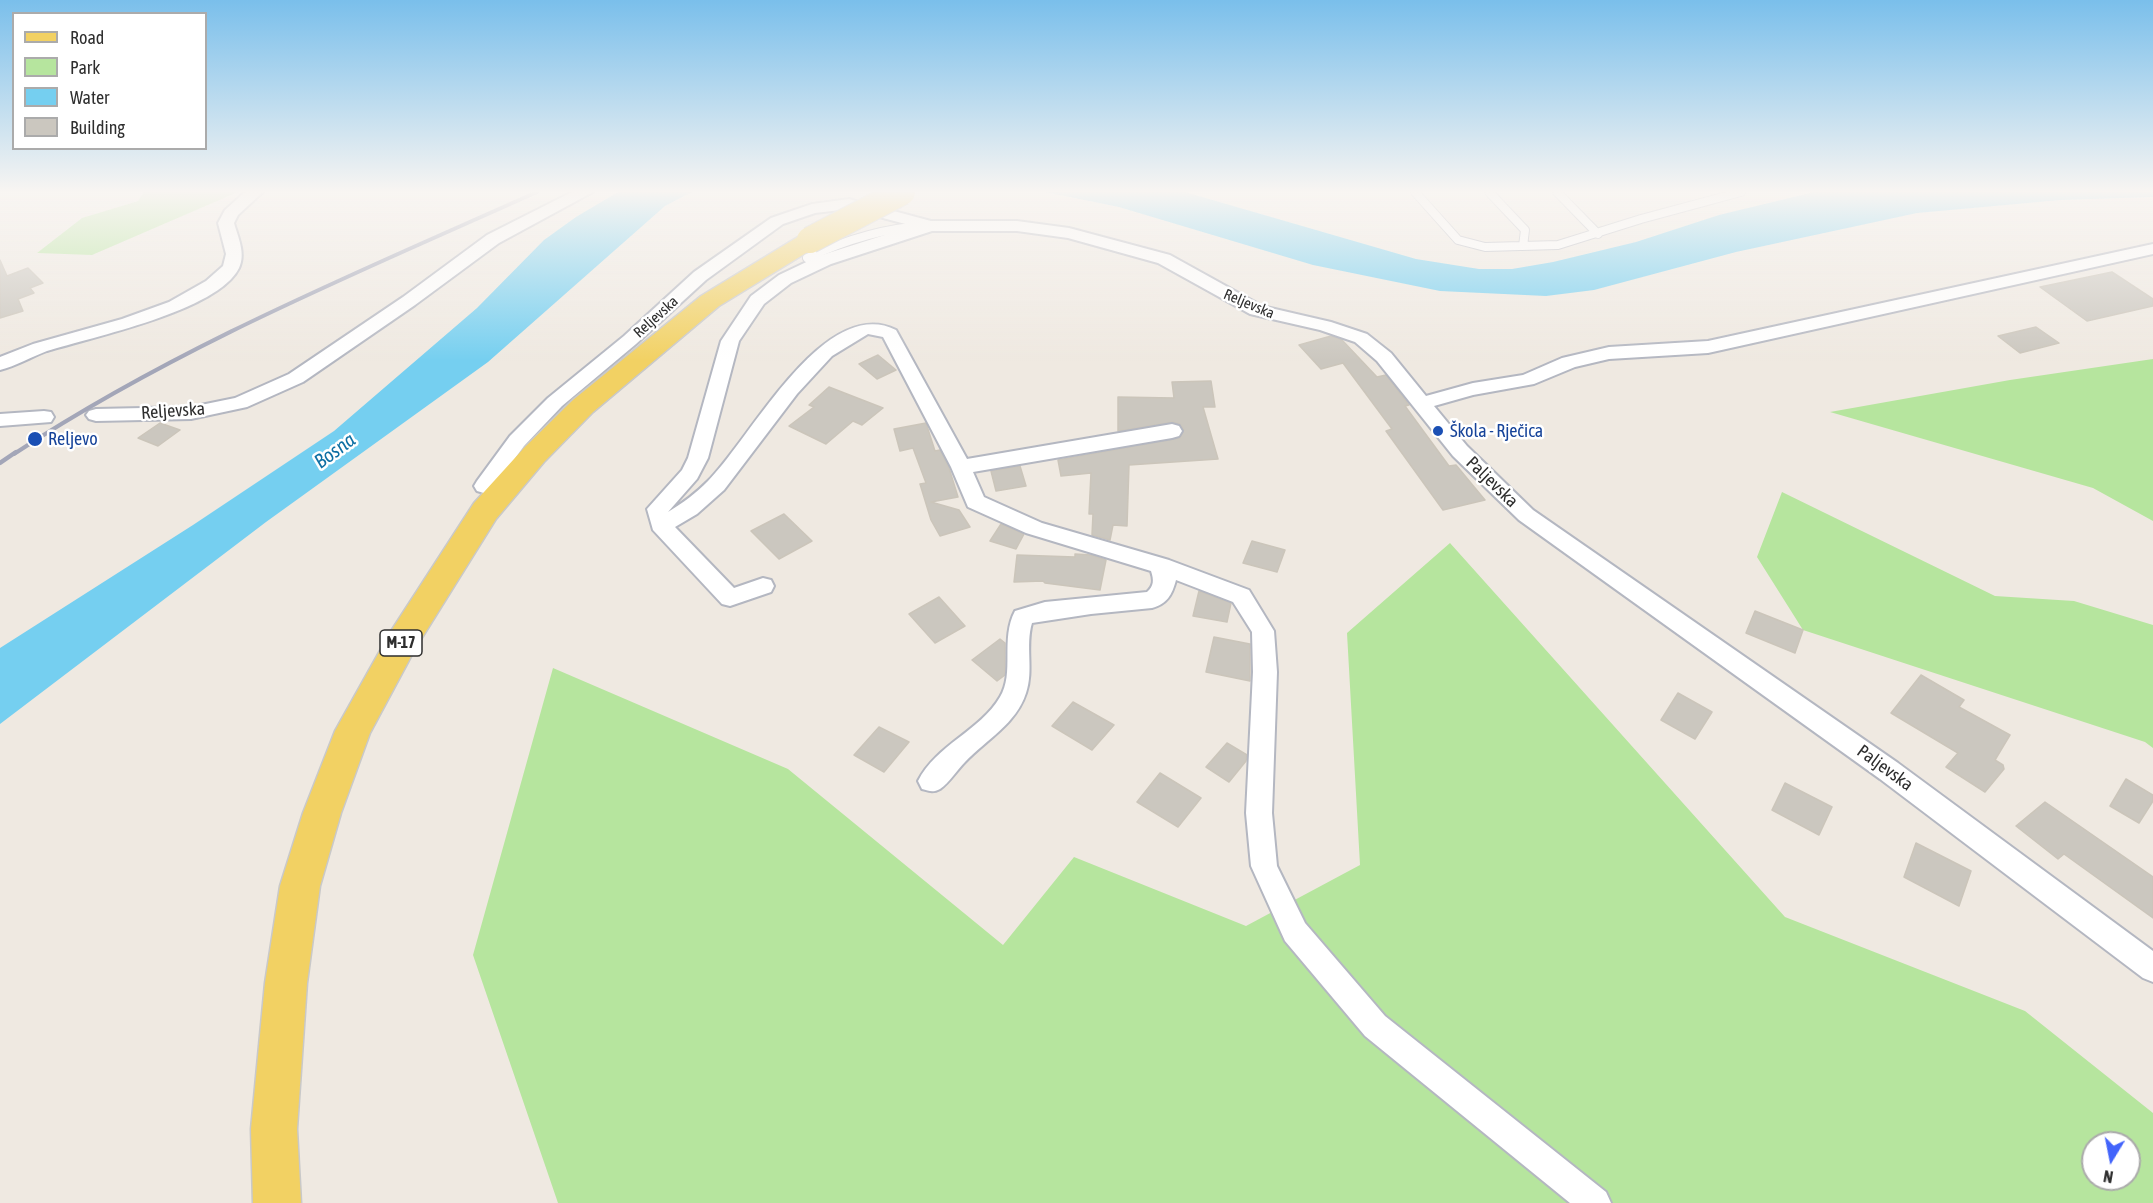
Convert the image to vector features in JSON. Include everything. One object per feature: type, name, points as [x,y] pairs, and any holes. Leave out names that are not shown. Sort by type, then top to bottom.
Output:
[{"type":"main road","name":"M-17","points":[[277,1203],[274,1129],[286,983],[300,886],[322,813],[353,731],[403,640],[485,511],[534,455],[583,406],[710,301],[809,249]]},
{"type":"street","points":[[0,364],[39,348],[128,323],[175,306],[224,276],[231,267],[234,254],[232,248]]},
{"type":"street","name":"Reljevska","points":[[96,415],[190,413],[240,403],[296,378],[409,301],[481,248]]},
{"type":"street","name":"Reljevska","points":[[484,486],[517,441],[555,402],[630,340],[699,276],[739,248]]},
{"type":"street","points":[[763,585],[730,598],[661,525],[657,509],[690,474],[698,458],[730,341],[757,300],[785,279],[825,260],[862,248]]},
{"type":"street","name":"Reljevska","points":[[1123,248],[1164,259],[1216,290],[1257,310],[1283,318],[1325,326],[1361,338],[1384,357],[1421,403]]},
{"type":"street","points":[[1421,403],[1473,389],[1527,380],[1569,362],[1609,353],[1708,347],[2153,249]]},
{"type":"street","points":[[661,525],[690,509],[717,485],[790,390],[825,352],[864,328],[880,329],[890,334],[961,467],[975,502],[1034,528],[1161,566],[1241,596],[1263,632],[1265,672],[1259,813],[1264,866],[1295,932],[1375,1026],[1595,1203]]},
{"type":"street","name":"Paljevska","points":[[1421,403],[1460,451],[1526,515],[1889,771],[2153,968]]},
{"type":"street","points":[[0,420],[44,417]]},
{"type":"street","points":[[961,467],[1172,431]]},
{"type":"street","points":[[931,782],[961,749],[1000,716],[1014,696],[1019,672],[1018,627],[1023,617],[1045,611],[1152,600],[1162,592],[1165,580],[1161,566]]},
{"type":"green space","points":[[43,248],[108,248],[92,255],[37,253]]},
{"type":"green space","points":[[2153,359],[2153,521],[2093,488],[1830,412],[2010,380]]},
{"type":"green space","points":[[1782,492],[1995,596],[2074,601],[2153,625],[2153,748],[2145,742],[1803,630],[1757,557]]},
{"type":"green space","points":[[1450,543],[1785,917],[2025,1011],[2153,1113],[2153,1203],[558,1203],[473,955],[553,668],[788,769],[1003,945],[1074,857],[1246,926],[1360,865],[1347,633]]},
{"type":"water","name":"Bosna","points":[[536,248],[617,248],[488,362],[266,522],[0,724],[0,648],[193,525],[334,431],[477,308]]},
{"type":"water","points":[[1257,248],[1379,248],[1416,259],[1479,269],[1512,269],[1611,248],[1754,248],[1594,290],[1546,296],[1440,291],[1313,265]]},
{"type":"building","points":[[0,260],[7,276],[28,268],[43,283],[30,288],[34,293],[18,299],[23,311],[0,318]]},
{"type":"building","points":[[2112,272],[2153,299],[2153,306],[2087,321],[2040,287]]},
{"type":"building","points":[[2036,327],[2059,343],[2020,353],[1998,336]]},
{"type":"building","points":[[1331,336],[1342,340],[1377,377],[1386,375],[1409,405],[1405,406],[1449,466],[1456,465],[1485,500],[1443,510],[1386,431],[1392,429],[1343,363],[1321,369],[1299,345]]},
{"type":"building","points":[[878,355],[896,370],[877,379],[859,364]]},
{"type":"building","points":[[1211,381],[1215,407],[1203,407],[1218,459],[1129,465],[1127,526],[1113,525],[1110,540],[1092,535],[1093,514],[1089,514],[1091,473],[1061,476],[1058,460],[1180,438],[1184,430],[1180,424],[1173,422],[1118,431],[1118,397],[1174,398],[1172,382]]},
{"type":"building","points":[[829,387],[883,408],[862,425],[853,421],[826,444],[789,426],[814,407],[809,405]]},
{"type":"building","points":[[160,423],[180,430],[158,446],[138,438]]},
{"type":"building","points":[[926,423],[935,451],[940,450],[949,468],[958,497],[931,502],[959,510],[970,527],[940,536],[931,520],[920,484],[926,483],[913,448],[900,451],[894,429]]},
{"type":"building","points":[[1020,466],[1026,486],[996,491],[991,471]]},
{"type":"building","points":[[784,514],[812,541],[779,559],[751,531]]},
{"type":"building","points":[[1001,524],[1024,534],[1016,549],[990,541]]},
{"type":"building","points":[[1252,541],[1285,550],[1277,572],[1243,563]]},
{"type":"building","points":[[1075,554],[1091,555],[1106,560],[1100,590],[1043,581],[1014,582],[1017,555],[1075,557]]},
{"type":"building","points":[[1199,591],[1231,603],[1227,622],[1193,616]]},
{"type":"building","points":[[939,597],[965,626],[935,643],[909,614]]},
{"type":"building","points":[[1755,611],[1803,630],[1795,653],[1746,633]]},
{"type":"building","points":[[1214,637],[1250,644],[1250,681],[1206,672]]},
{"type":"building","points":[[1000,639],[1005,643],[1005,675],[997,681],[972,660]]},
{"type":"building","points":[[1921,675],[1964,700],[1959,707],[2010,735],[1995,760],[2003,765],[2004,769],[1985,792],[1946,767],[1958,753],[1891,713]]},
{"type":"building","points":[[1678,693],[1712,712],[1695,739],[1661,720]]},
{"type":"building","points":[[1073,702],[1114,725],[1092,750],[1052,726]]},
{"type":"building","points":[[879,727],[909,742],[884,772],[854,755]]},
{"type":"building","points":[[1227,743],[1247,755],[1246,761],[1229,782],[1206,767]]},
{"type":"building","points":[[1160,773],[1201,798],[1178,827],[1137,802]]},
{"type":"building","points":[[2126,779],[2153,795],[2153,801],[2139,823],[2110,806]]},
{"type":"building","points":[[1785,783],[1832,807],[1819,835],[1772,810]]},
{"type":"building","points":[[2045,802],[2153,877],[2153,918],[2064,854],[2058,859],[2016,826]]},
{"type":"building","points":[[1916,843],[1971,871],[1959,906],[1904,877]]},
{"type":"railway","points":[[14,454],[76,415],[205,345],[270,312],[412,248]]},
{"type":"railway","points":[[0,463],[16,452]]},
{"type":"place","name":"Škola - Rječica","points":[[1438,431]]},
{"type":"place","name":"Reljevo","points":[[35,439]]}]
